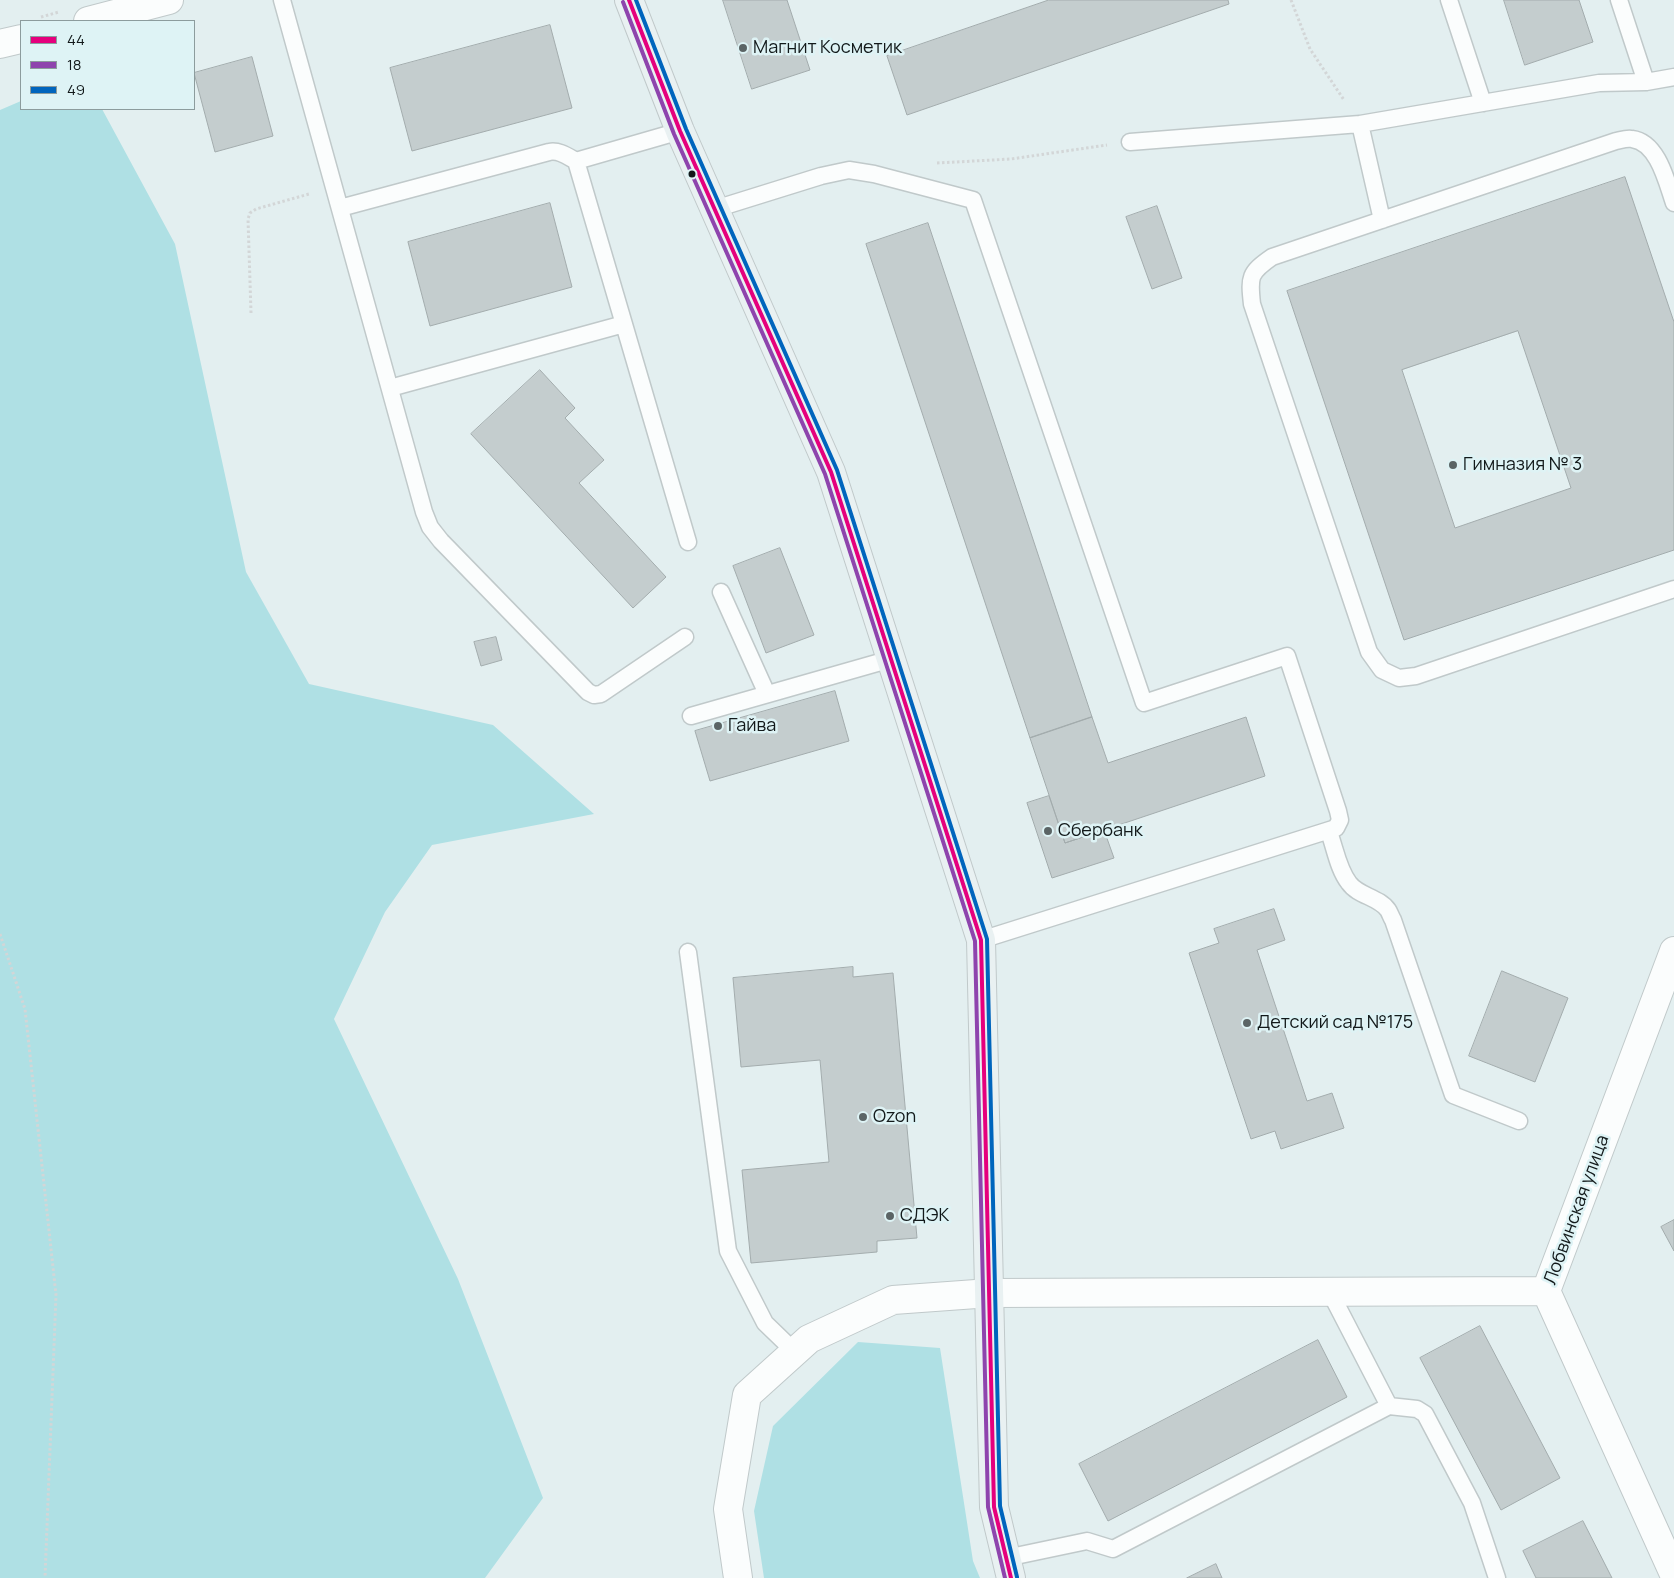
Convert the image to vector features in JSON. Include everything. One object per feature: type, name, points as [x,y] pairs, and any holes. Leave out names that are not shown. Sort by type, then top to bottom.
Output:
[{"type":"street","points":[[92,20],[169,0]]},
{"type":"street","points":[[629,0],[680,131],[831,472],[981,940],[994,1507],[1009,1568]]},
{"type":"street","points":[[0,44],[20,38]]},
{"type":"street","name":"Лобвинская улица","points":[[1674,951],[1546,1291],[1674,1574]]},
{"type":"street","points":[[738,1578],[728,1510],[747,1395],[809,1339],[893,1300],[990,1293],[1546,1291]]},
{"type":"lane","points":[[282,0],[424,512],[430,527],[441,541],[588,692],[594,695],[601,694],[684,637]]},
{"type":"lane","points":[[1449,0],[1483,103]]},
{"type":"lane","points":[[1619,0],[1646,82]]},
{"type":"lane","points":[[1130,142],[1360,124],[1599,83],[1646,82],[1674,77]]},
{"type":"lane","points":[[1360,124],[1382,220]]},
{"type":"lane","points":[[340,208],[549,152],[562,153],[576,160],[680,131]]},
{"type":"lane","points":[[1674,203],[1661,166],[1648,146],[1632,139],[1616,141],[1272,257],[1258,267],[1250,282],[1252,304],[1369,652],[1382,670],[1399,678],[1416,676],[1674,589]]},
{"type":"lane","points":[[576,160],[688,542]]},
{"type":"lane","points":[[715,209],[822,176],[849,170],[874,174],[972,200],[1144,703],[1287,656],[1338,811],[1340,820],[1336,828],[1329,832],[981,940]]},
{"type":"lane","points":[[390,388],[624,324]]},
{"type":"lane","points":[[721,592],[767,694]]},
{"type":"lane","points":[[691,716],[891,659]]},
{"type":"lane","points":[[1329,832],[1343,874],[1350,885],[1358,892],[1376,900],[1387,908],[1393,920],[1453,1095],[1519,1121]]},
{"type":"lane","points":[[688,952],[728,1251],[765,1323],[794,1352]]},
{"type":"lane","points":[[1330,1292],[1389,1406]]},
{"type":"lane","points":[[1009,1568],[1087,1541],[1113,1549],[1389,1406],[1417,1409],[1425,1414],[1472,1503],[1497,1578]]},
{"type":"path","points":[[1291,0],[1310,49],[1360,124]]},
{"type":"path","points":[[936,163],[1011,159],[1130,142]]},
{"type":"path","points":[[251,313],[248,219],[250,213],[256,209],[334,188]]},
{"type":"path","points":[[0,934],[25,1009],[56,1295],[45,1578]]},
{"type":"shaded area","points":[[20,101],[20,110],[103,110],[175,244],[246,572],[309,684],[493,725],[594,814],[432,845],[385,912],[334,1019],[458,1279],[543,1498],[485,1578],[0,1578],[0,110]]},
{"type":"shaded area","points":[[858,1342],[940,1348],[973,1561],[980,1578],[764,1578],[754,1511],[773,1426]]},
{"type":"building","points":[[723,0],[787,0],[810,70],[752,89]]},
{"type":"building","points":[[1049,0],[1228,0],[1229,4],[907,115],[887,56]]},
{"type":"building","points":[[1504,0],[1579,0],[1593,42],[1525,65]]},
{"type":"building","points":[[550,25],[572,108],[412,151],[390,68]]},
{"type":"building","points":[[252,57],[273,136],[215,152],[195,73]]},
{"type":"building","points":[[1625,177],[1674,322],[1674,550],[1404,640],[1287,291]],"holes":[[[1518,331],[1571,488],[1455,528],[1402,370]]]},
{"type":"building","points":[[550,203],[572,287],[430,326],[408,242]]},
{"type":"building","points":[[1157,206],[1182,278],[1152,289],[1126,217]]},
{"type":"building","points":[[928,223],[1092,717],[1030,738],[866,244]]},
{"type":"building","points":[[540,370],[575,408],[565,418],[604,460],[579,483],[666,577],[633,608],[471,434]]},
{"type":"building","points":[[780,548],[814,635],[766,653],[733,566]]},
{"type":"building","points":[[496,637],[502,660],[481,666],[474,642]]},
{"type":"building","points":[[835,691],[849,741],[710,781],[695,731]]},
{"type":"building","points":[[1092,717],[1108,763],[1246,717],[1265,776],[1065,843],[1030,738]]},
{"type":"building","points":[[1049,796],[1065,843],[1104,830],[1114,858],[1052,878],[1027,803]]},
{"type":"building","name":"Детский сад №175","points":[[1274,909],[1285,940],[1257,950],[1307,1101],[1332,1093],[1344,1128],[1281,1149],[1275,1131],[1251,1139],[1189,953],[1219,943],[1214,929]]},
{"type":"building","points":[[853,967],[853,977],[893,973],[917,1238],[877,1241],[877,1252],[751,1263],[742,1170],[829,1162],[820,1060],[741,1067],[733,978]]},
{"type":"building","points":[[1502,971],[1568,998],[1535,1082],[1469,1056]]},
{"type":"building","points":[[1674,1220],[1674,1251],[1661,1227]]},
{"type":"building","points":[[1480,1326],[1560,1478],[1501,1510],[1420,1358]]},
{"type":"building","points":[[1318,1340],[1347,1397],[1108,1521],[1079,1464]]},
{"type":"building","points":[[1583,1521],[1612,1578],[1536,1578],[1523,1551]]},
{"type":"building","points":[[1216,1564],[1222,1578],[1187,1578]]},
{"type":"transit line","name":"44","points":[[629,0],[680,131],[831,472],[981,940],[994,1507],[1011,1578]]},
{"type":"transit line","name":"49","points":[[636,0],[686,129],[837,470],[987,939],[1000,1506],[1017,1577]]},
{"type":"transit line","name":"18","points":[[623,2],[674,134],[825,474],[975,941],[988,1507],[1005,1578]]},
{"type":"place","name":"Магнит Косметик","points":[[743,48]]},
{"type":"place","name":"Гимназия № 3","points":[[1453,465]]},
{"type":"place","name":"Гайва","points":[[718,726]]},
{"type":"place","name":"Сбербанк","points":[[1048,831]]},
{"type":"place","name":"Детский сад №175","points":[[1247,1023]]},
{"type":"place","name":"Ozon","points":[[863,1117]]},
{"type":"place","name":"СДЭК","points":[[890,1216]]}]
